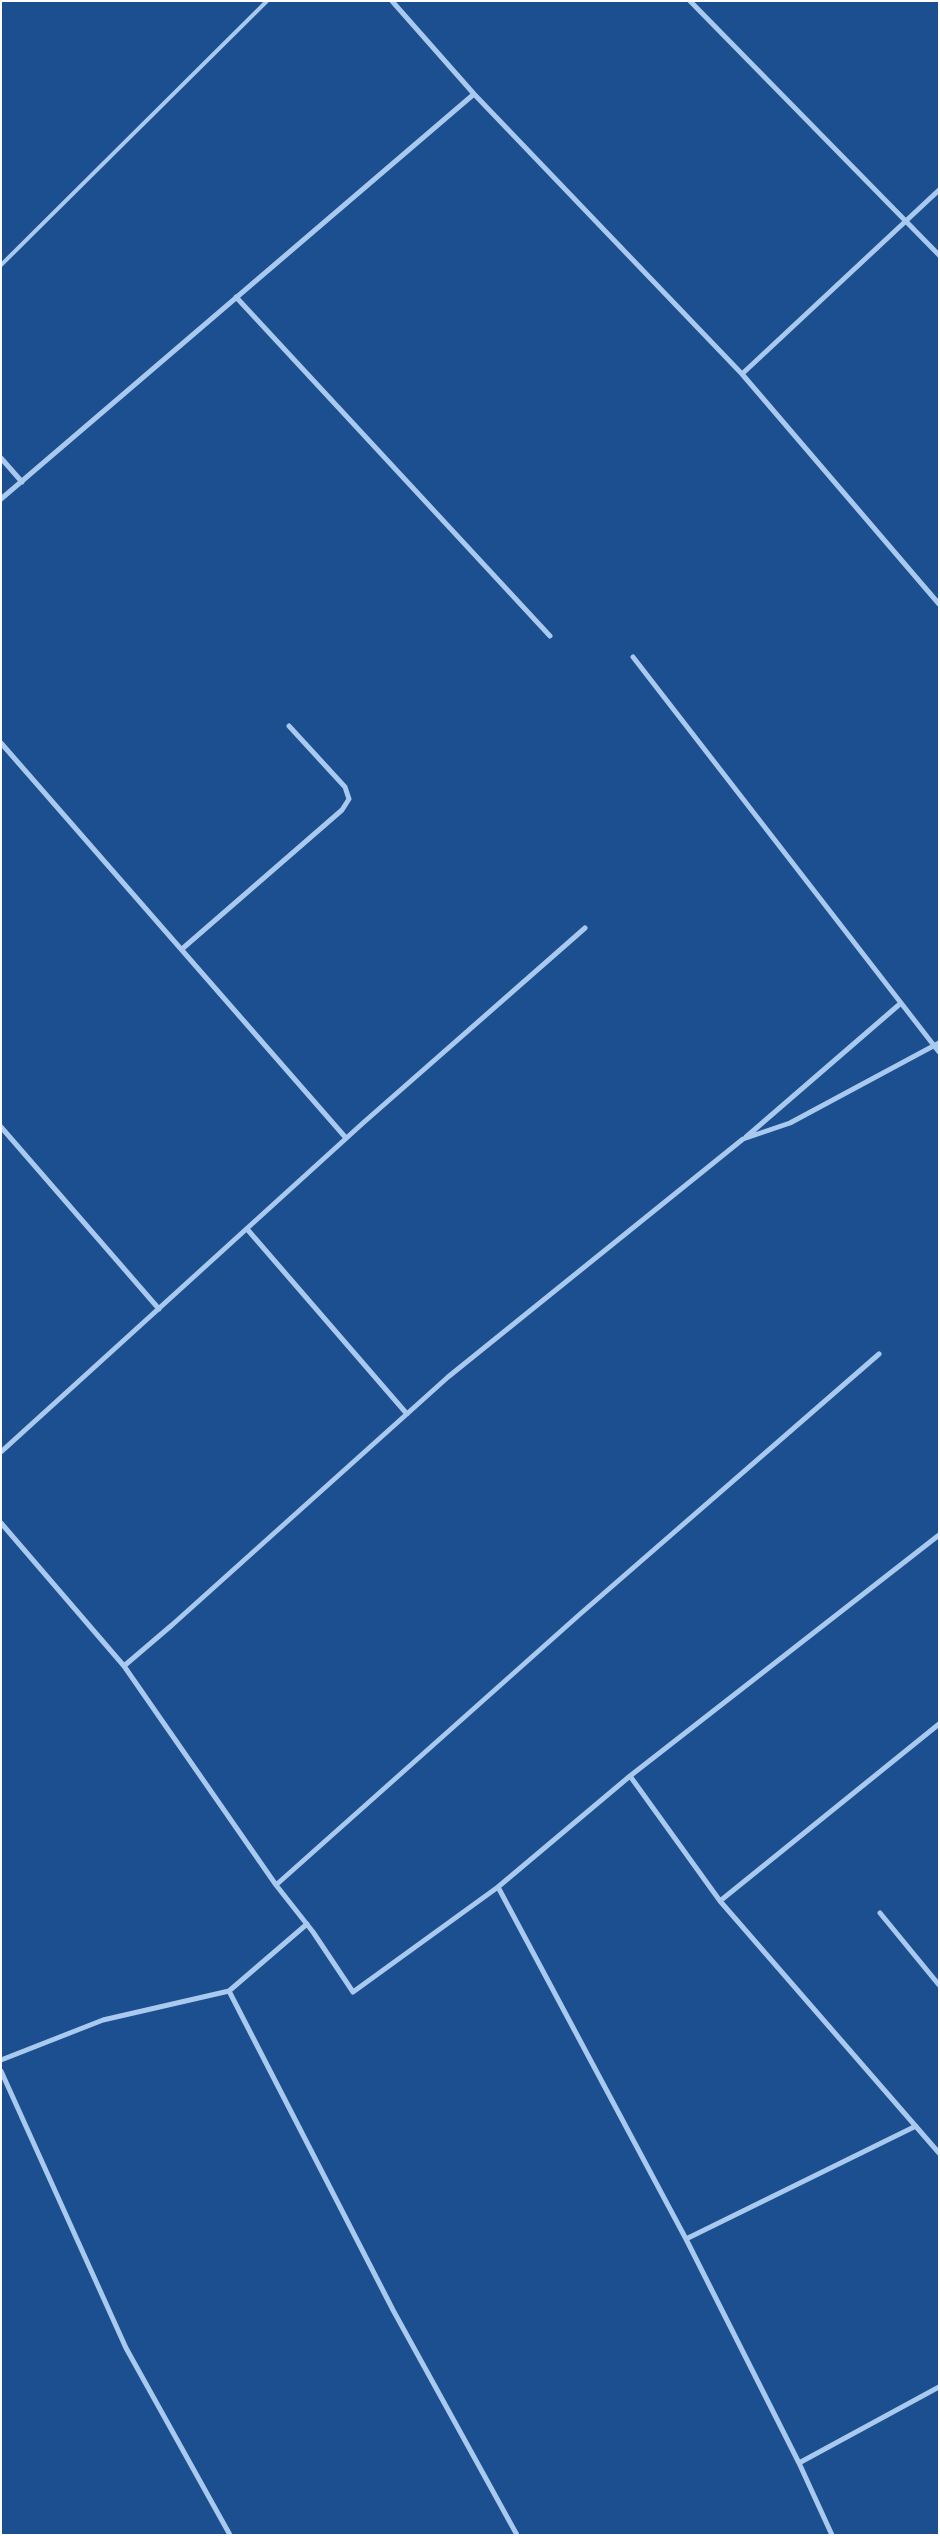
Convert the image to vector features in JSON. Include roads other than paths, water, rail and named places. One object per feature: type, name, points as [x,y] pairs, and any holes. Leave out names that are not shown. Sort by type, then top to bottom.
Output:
[{"type":"street","points":[[392,1],[474,94],[742,374],[939,604]]},
{"type":"street","points":[[690,1],[939,256]]},
{"type":"street","points":[[1,499],[474,94]]},
{"type":"street","points":[[742,374],[939,190]]},
{"type":"street","points":[[236,298],[550,636]]},
{"type":"street","points":[[1,458],[22,482]]},
{"type":"street","points":[[633,657],[901,1003],[936,1045],[939,1052]]},
{"type":"street","points":[[182,949],[342,810],[349,799],[345,787],[289,726]]},
{"type":"street","points":[[1,743],[346,1138]]},
{"type":"street","points":[[1,1452],[346,1138],[584,928]]},
{"type":"street","points":[[124,1666],[448,1377],[743,1139],[901,1003]]},
{"type":"street","points":[[743,1139],[790,1122],[936,1045]]},
{"type":"street","points":[[1,1127],[159,1309]]},
{"type":"street","points":[[247,1229],[408,1414]]},
{"type":"street","points":[[276,1885],[579,1615],[879,1354]]},
{"type":"street","points":[[1,1523],[124,1666],[276,1885],[307,1924],[353,1992],[498,1887],[630,1776],[939,1535]]},
{"type":"street","points":[[720,1901],[939,1724]]},
{"type":"street","points":[[630,1776],[720,1901],[939,2153]]},
{"type":"street","points":[[498,1887],[686,2239],[799,2462],[832,2535]]},
{"type":"street","points":[[880,1913],[939,1985]]},
{"type":"street","points":[[1,2060],[103,2020],[229,1991],[307,1924]]},
{"type":"street","points":[[229,1991],[393,2310],[518,2535]]},
{"type":"street","points":[[1,2071],[126,2348],[230,2535]]},
{"type":"street","points":[[686,2239],[916,2126]]},
{"type":"street","points":[[799,2462],[939,2387]]},
{"type":"lane","points":[[1,265],[267,1]]}]
